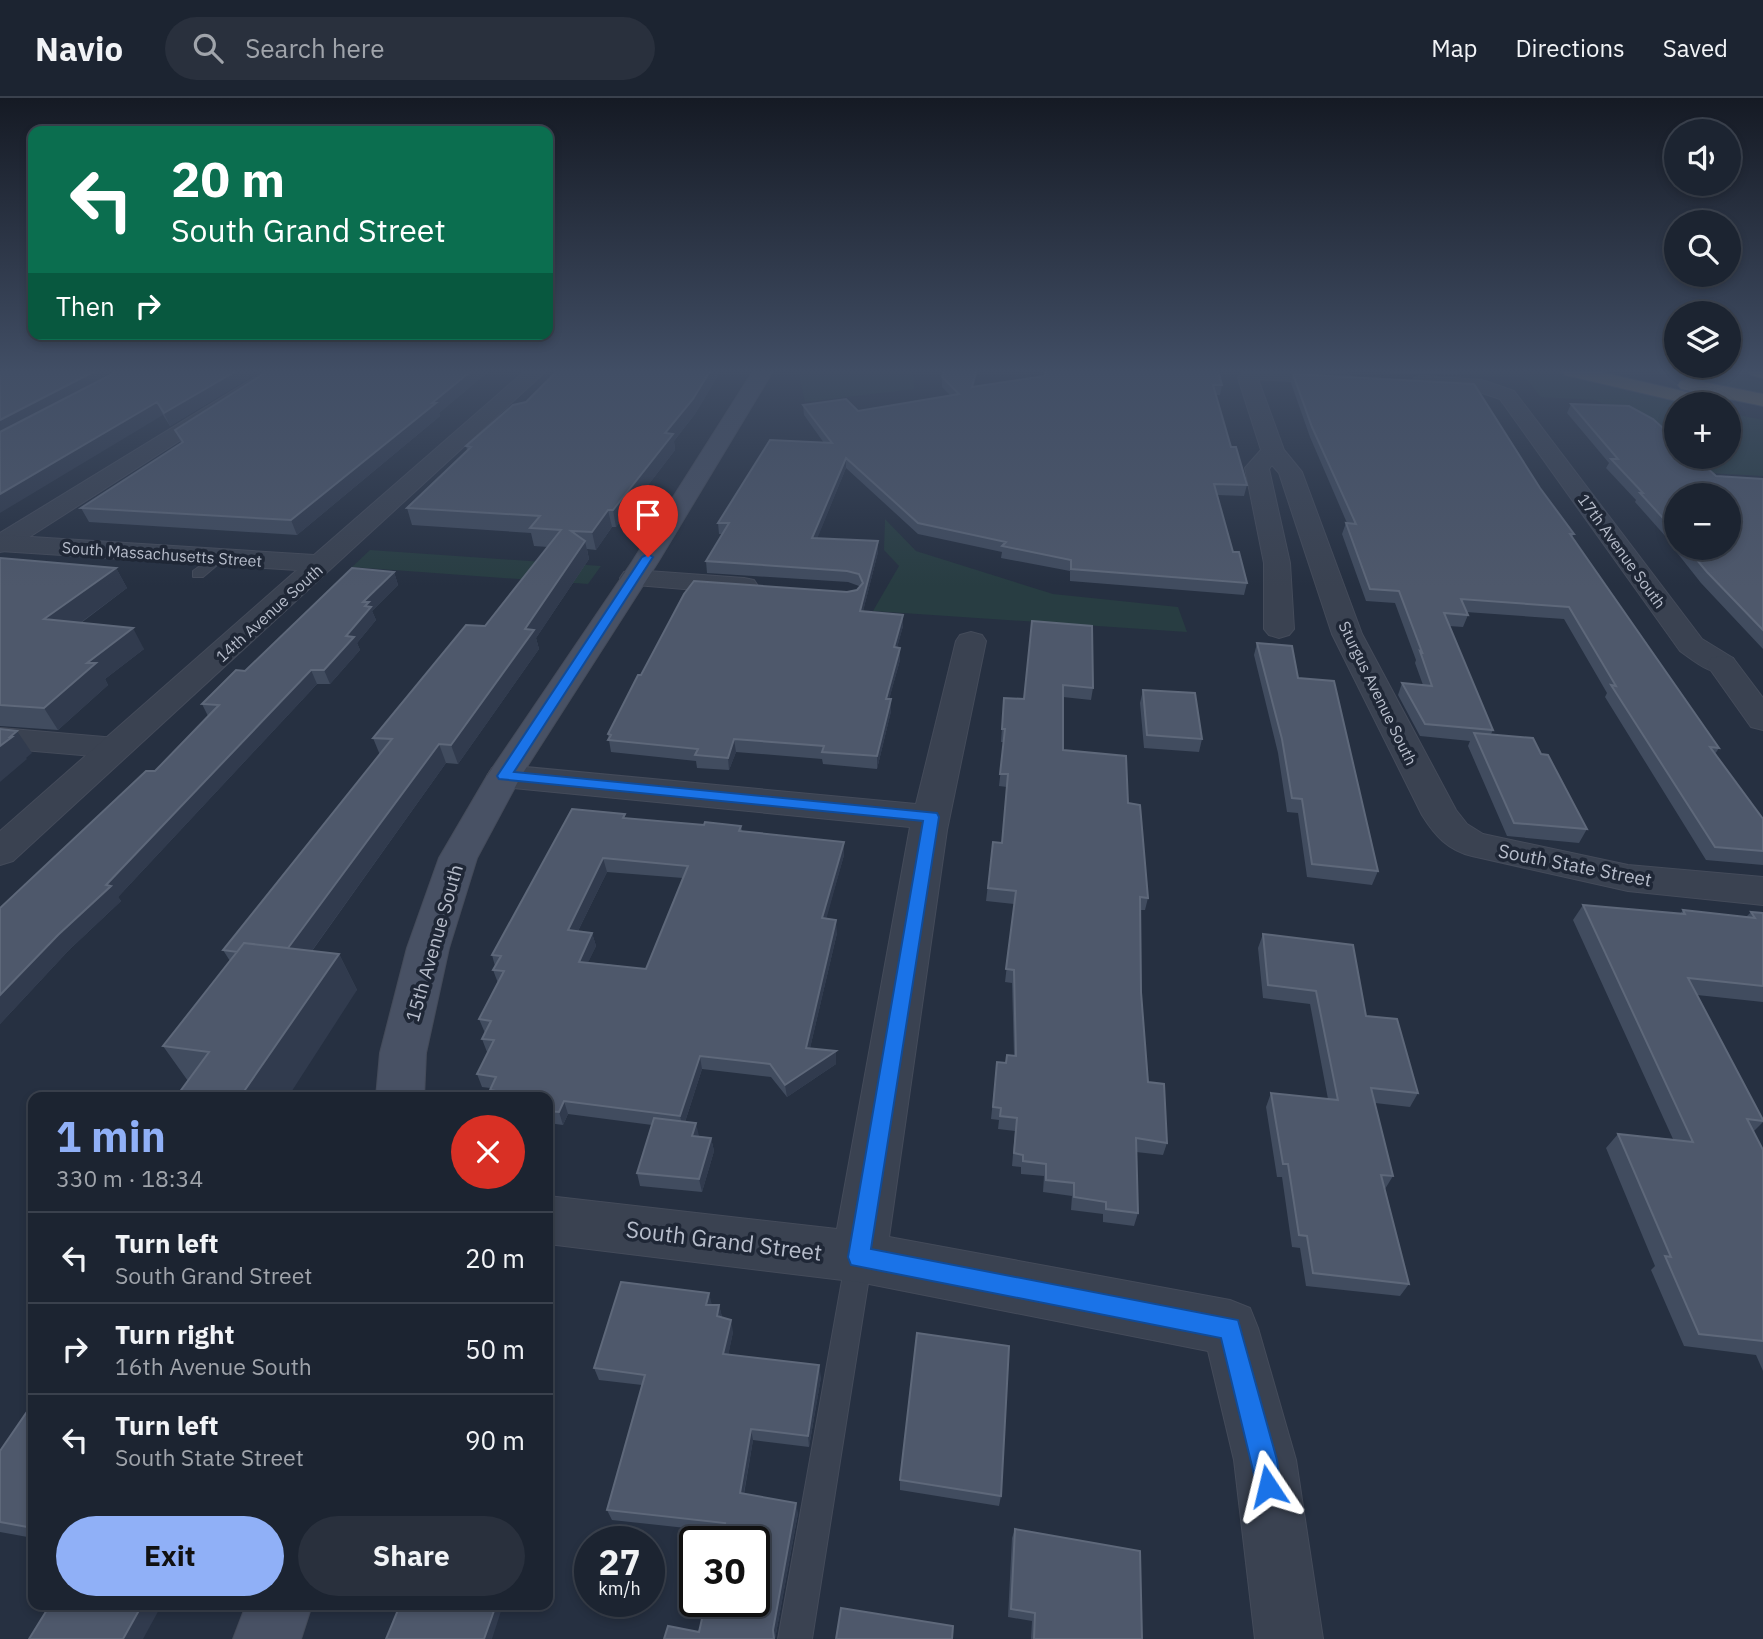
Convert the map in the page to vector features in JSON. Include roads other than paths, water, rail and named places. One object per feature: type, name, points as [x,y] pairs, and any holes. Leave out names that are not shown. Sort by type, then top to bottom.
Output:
[{"type":"main road","name":"15th Avenue South","points":[[400,1092],[403,1053],[429,948],[458,858],[504,776],[634,578],[718,443]]},
{"type":"main road","points":[[267,1639],[277,1610]]},
{"type":"street","points":[[1,543],[162,443]]},
{"type":"street","name":"14th Avenue South","points":[[0,852],[457,443]]},
{"type":"street","name":"Sturgus Avenue South","points":[[1270,443],[1290,472],[1347,634],[1440,815],[1454,833],[1472,844]]},
{"type":"street","name":"17th Avenue South","points":[[1542,443],[1691,645],[1722,665],[1763,720]]},
{"type":"street","points":[[1273,451],[1257,468],[1278,563],[1279,629]]},
{"type":"street","name":"South Massachusetts Street","points":[[1,543],[208,566],[323,564]]},
{"type":"street","points":[[634,578],[765,587]]},
{"type":"street","points":[[859,1257],[931,817],[971,641]]},
{"type":"street","points":[[1722,665],[1763,668]]},
{"type":"street","points":[[0,738],[116,748]]},
{"type":"street","points":[[504,776],[931,817]]},
{"type":"street","name":"South State Street","points":[[1472,844],[1628,878],[1763,891]]},
{"type":"street","name":"South Grand Street","points":[[553,1221],[859,1257],[1230,1328],[1265,1460],[1289,1639]]},
{"type":"lane","points":[[795,1639],[859,1257]]}]
